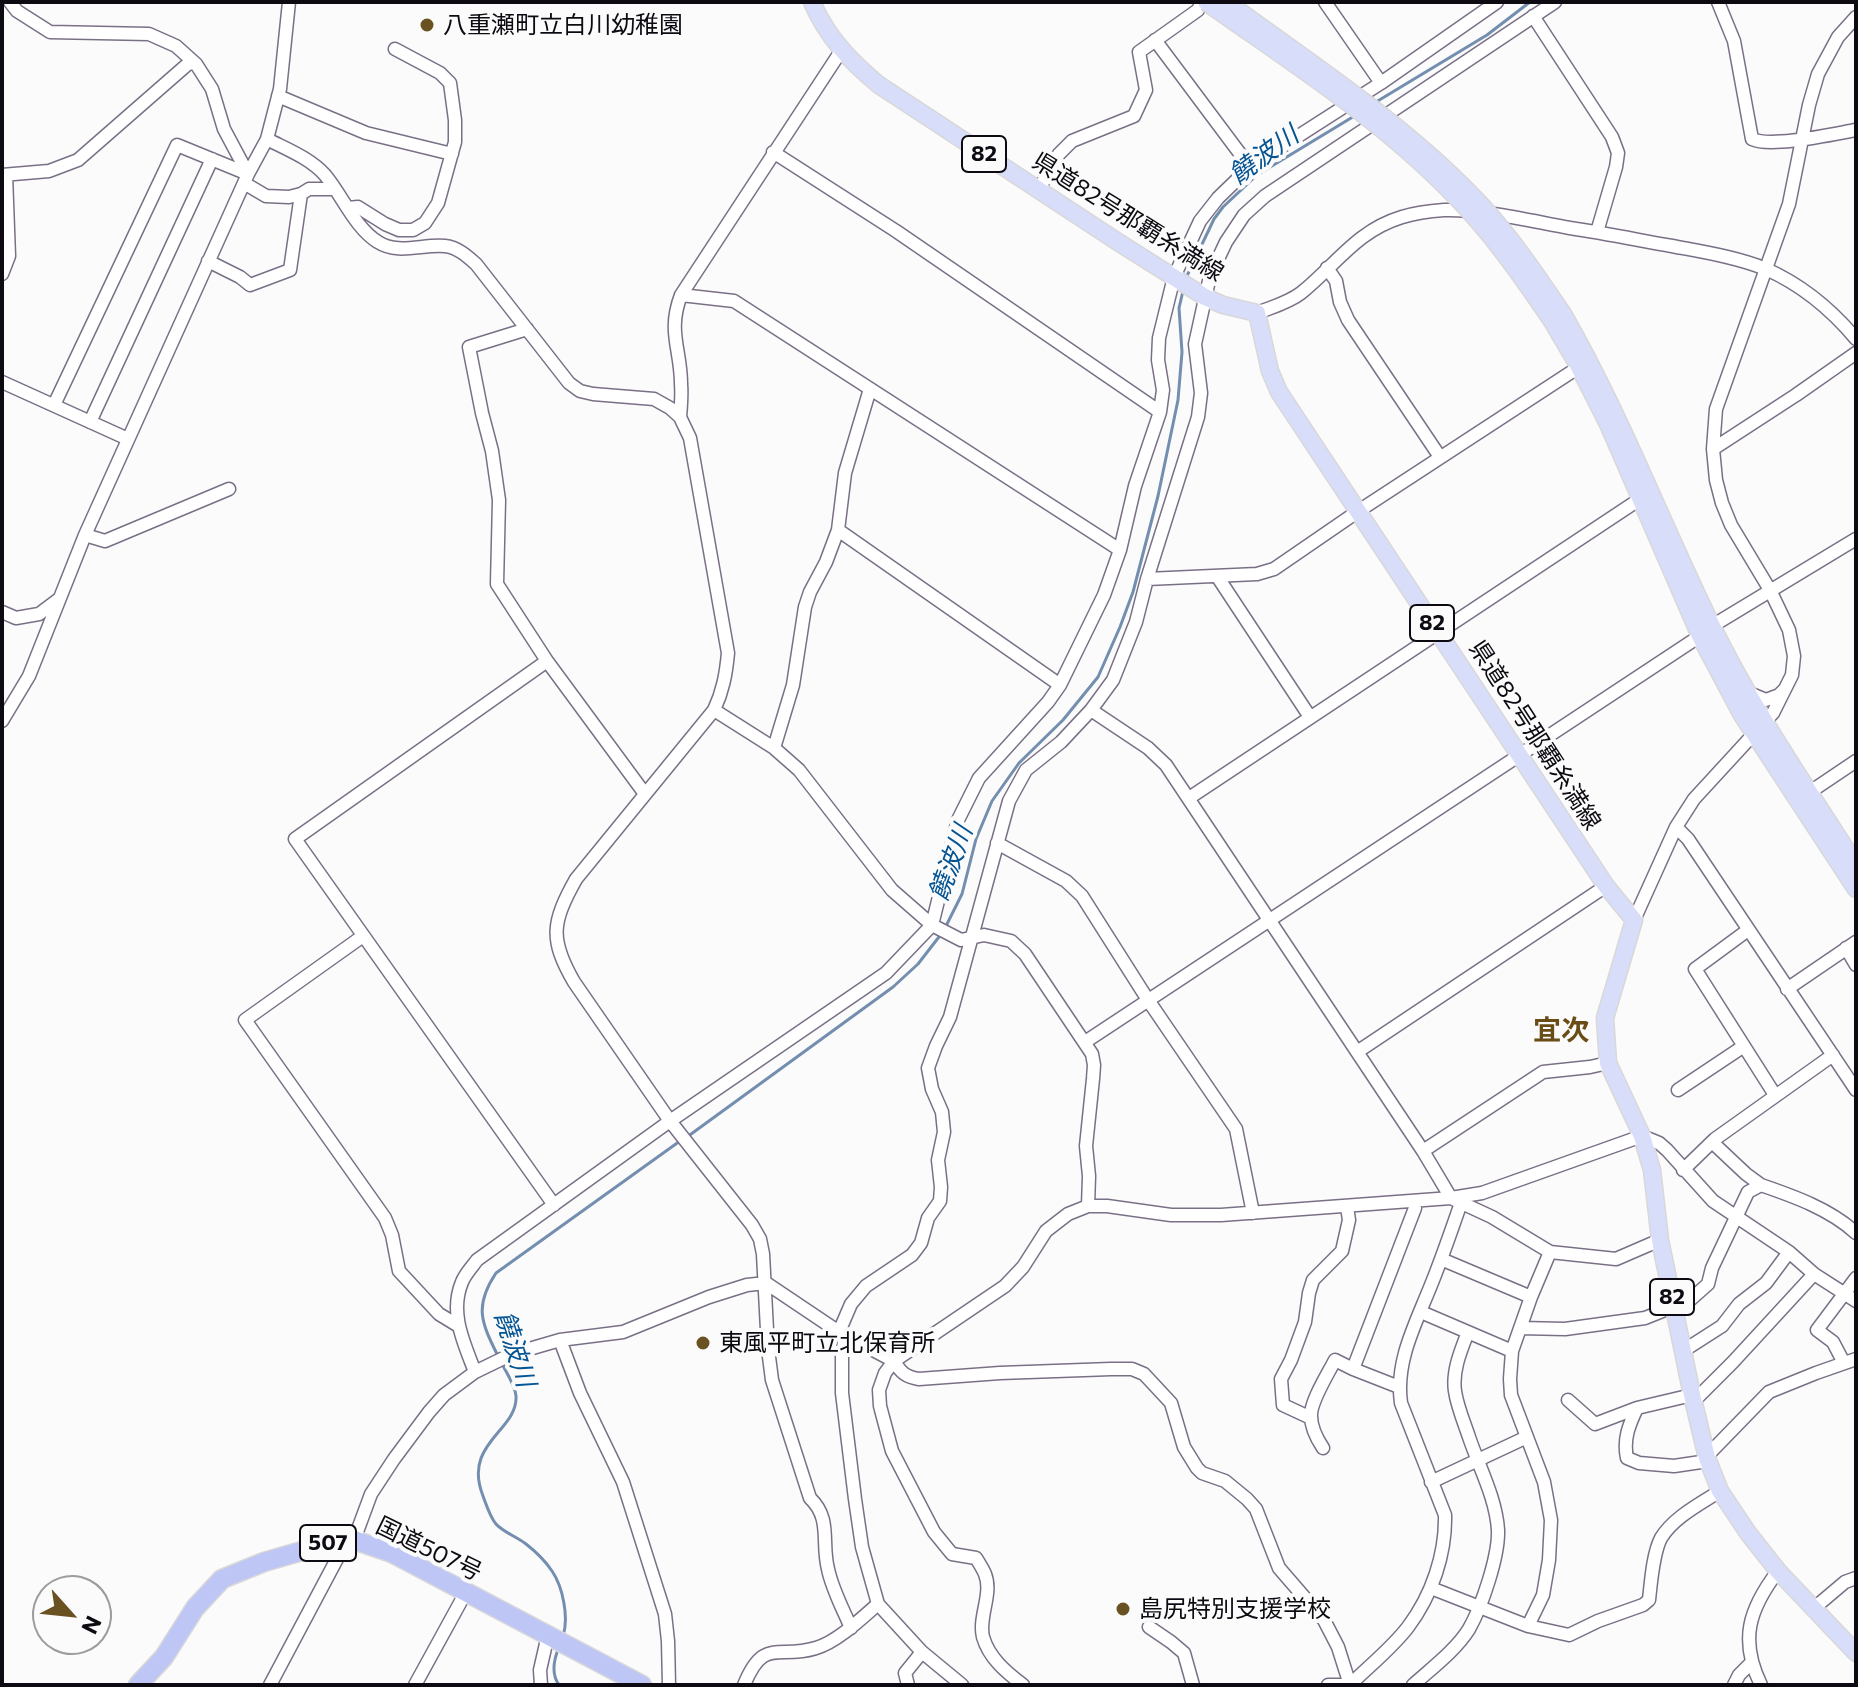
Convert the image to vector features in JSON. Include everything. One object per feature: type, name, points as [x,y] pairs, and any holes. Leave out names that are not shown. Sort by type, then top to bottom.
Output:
[{"type":"highway","name":"国道507号","points":[[138,1685],[164,1657],[195,1608],[222,1579],[321,1544],[351,1540],[392,1553],[642,1685]]},
{"type":"main road","name":"県道82号那覇糸満線","points":[[812,2],[841,51],[879,85],[1201,294],[1223,305],[1257,313],[1270,371],[1279,392],[1606,886],[1634,920]]},
{"type":"main road","points":[[1204,2],[1354,109],[1432,173],[1496,241],[1587,356],[1620,422],[1706,631],[1746,691],[1760,729],[1810,792],[1856,865]]},
{"type":"main road","points":[[1227,2],[1362,99],[1433,157],[1485,209],[1514,245],[1558,318],[1640,499],[1706,631],[1760,729],[1856,889]]},
{"type":"main road","name":"82","points":[[1634,920],[1605,1018],[1608,1063],[1642,1136],[1652,1170],[1660,1240],[1707,1458],[1720,1491],[1748,1533],[1778,1571],[1856,1653]]},
{"type":"street","points":[[10,2],[17,11],[50,32],[149,34],[176,46],[196,64],[212,89],[224,129],[246,179]]},
{"type":"street","points":[[2,721],[29,676],[85,535],[208,261],[267,139],[278,96],[289,2]]},
{"type":"street","points":[[1039,189],[1059,154],[1072,141],[1134,116],[1146,90],[1139,52],[1174,29],[1204,2]]},
{"type":"street","points":[[1325,2],[1381,83]]},
{"type":"street","points":[[475,1372],[457,1325],[457,1304],[462,1281],[477,1260],[886,973],[935,927],[958,820],[979,778],[1060,685],[1104,595],[1160,412],[1163,390],[1158,360],[1159,338],[1177,279],[1200,221],[1218,198],[1250,167],[1381,83],[1497,2]]},
{"type":"street","points":[[962,1685],[922,1652],[878,1604],[862,1547],[855,1499],[842,1393],[842,1333],[851,1304],[866,1286],[912,1255],[921,1243],[928,1218],[940,1201],[938,1160],[944,1132],[942,1112],[932,1089],[928,1068],[950,1017],[967,939],[1009,801],[1026,770],[1061,742],[1091,710],[1113,680],[1136,622],[1198,417],[1201,393],[1195,344],[1201,294],[1226,242],[1244,215],[1265,196],[1555,2]]},
{"type":"street","points":[[1718,2],[1734,41],[1752,139],[1759,143],[1856,130]]},
{"type":"street","points":[[1533,16],[1612,137],[1618,153],[1597,232]]},
{"type":"street","points":[[1634,920],[1676,827],[1694,799],[1777,708],[1792,675],[1793,644],[1783,616],[1731,525],[1722,503],[1713,449],[1716,409],[1789,204],[1818,74],[1838,37],[1856,17]]},
{"type":"street","points":[[1155,40],[1250,167]]},
{"type":"street","points":[[348,208],[358,207],[399,230],[413,230],[425,223],[438,203],[455,142],[450,83],[440,73],[395,49]]},
{"type":"street","points":[[680,417],[682,383],[673,327],[681,295],[841,51]]},
{"type":"street","points":[[2,274],[9,256],[4,175],[49,171],[78,160],[189,63],[196,64]]},
{"type":"street","points":[[278,96],[366,133],[452,154]]},
{"type":"street","points":[[267,139],[308,160],[324,173],[376,241],[392,248],[446,246],[463,253],[476,264],[561,374],[580,391],[654,399],[680,417],[690,438],[728,653],[726,677],[714,710],[576,879],[556,925],[557,943],[563,963],[574,982],[673,1124],[760,1239],[772,1380],[810,1498],[823,1515],[828,1571],[851,1628]]},
{"type":"street","points":[[54,405],[177,145],[212,159],[246,179],[266,196],[289,197],[309,189],[335,189]]},
{"type":"street","points":[[773,152],[896,231],[1160,412]]},
{"type":"street","points":[[90,422],[212,159]]},
{"type":"street","points":[[208,261],[250,285],[290,270],[301,194]]},
{"type":"street","points":[[1257,313],[1300,293],[1367,232],[1415,213],[1445,210],[1597,232],[1743,261],[1793,284],[1825,306],[1856,339]]},
{"type":"street","points":[[1327,268],[1336,281],[1348,320],[1440,457]]},
{"type":"street","points":[[681,295],[734,301],[1120,550]]},
{"type":"street","points":[[527,329],[469,347],[492,451],[499,500],[497,584],[547,661],[645,794]]},
{"type":"street","points":[[1713,449],[1856,353]]},
{"type":"street","points":[[1147,579],[1257,574],[1274,569],[1579,367]]},
{"type":"street","points":[[2,382],[128,439]]},
{"type":"street","points":[[774,748],[793,685],[805,607],[838,530],[845,473],[870,389]]},
{"type":"street","points":[[85,535],[105,541],[229,489]]},
{"type":"street","points":[[1189,798],[1640,499]]},
{"type":"street","points":[[838,530],[1060,685]]},
{"type":"street","points":[[1085,1042],[1706,631],[1856,539]]},
{"type":"street","points":[[1217,576],[1310,717]]},
{"type":"street","points":[[2,612],[16,618],[39,614],[59,599]]},
{"type":"street","points":[[547,661],[295,839],[554,1205]]},
{"type":"street","points":[[1746,691],[1766,700],[1779,695],[1788,685]]},
{"type":"street","points":[[714,710],[774,748],[799,770],[892,890],[935,927],[967,939],[984,935],[1011,941],[1025,954],[1092,1054],[1094,1065],[1086,1146],[1088,1206]]},
{"type":"street","points":[[1091,710],[1148,748],[1166,765],[1456,1201],[1492,1217],[1550,1252],[1616,1259],[1660,1240]]},
{"type":"street","points":[[1810,792],[1856,761]]},
{"type":"street","points":[[1676,827],[1688,839],[1856,1090]]},
{"type":"street","points":[[997,843],[1066,881],[1082,896],[1236,1129],[1253,1213]]},
{"type":"street","points":[[1357,1052],[1606,886]]},
{"type":"street","points":[[1748,930],[1695,969],[1775,1095]]},
{"type":"street","points":[[363,936],[245,1020],[385,1218],[392,1235],[399,1271],[439,1314],[457,1325]]},
{"type":"street","points":[[1787,989],[1851,945],[1856,965]]},
{"type":"street","points":[[1678,1090],[1744,1046]]},
{"type":"street","points":[[1683,1170],[1712,1142],[1833,1055]]},
{"type":"street","points":[[1423,1151],[1543,1072],[1608,1063]]},
{"type":"street","points":[[1023,1685],[1002,1669],[989,1650],[982,1635],[986,1575],[976,1558],[952,1554],[934,1532],[892,1451],[879,1390],[885,1373],[894,1361],[1005,1286],[1023,1267],[1046,1231],[1068,1214],[1088,1206],[1171,1215],[1221,1215],[1456,1201],[1642,1136],[1659,1143],[1713,1201],[1856,1301]]},
{"type":"street","points":[[1712,1142],[1761,1185],[1791,1195],[1830,1215],[1856,1233]]},
{"type":"street","points":[[1520,1328],[1565,1329],[1645,1318],[1690,1300],[1708,1284],[1712,1268],[1748,1192],[1761,1185]]},
{"type":"street","points":[[1328,1685],[1349,1685],[1407,1629],[1431,1588],[1442,1553],[1445,1515],[1401,1403],[1399,1387],[1405,1351],[1441,1259],[1456,1201]]},
{"type":"street","points":[[1353,1369],[1415,1208],[1414,1202]]},
{"type":"street","points":[[1311,1418],[1283,1405],[1281,1379],[1305,1322],[1313,1280],[1342,1251],[1349,1220],[1347,1207]]},
{"type":"street","points":[[1528,1626],[1543,1595],[1551,1520],[1544,1482],[1511,1395],[1512,1351],[1550,1252]]},
{"type":"street","points":[[1683,1351],[1722,1326],[1739,1304],[1766,1283],[1789,1252]]},
{"type":"street","points":[[1441,1259],[1531,1297]]},
{"type":"street","points":[[1568,1400],[1595,1424],[1637,1408],[1693,1398],[1733,1362],[1814,1274]]},
{"type":"street","points":[[1637,1408],[1624,1445],[1627,1458],[1639,1463],[1674,1466],[1701,1462],[1769,1392],[1850,1361],[1817,1330],[1856,1278]]},
{"type":"street","points":[[270,1685],[351,1540],[371,1494],[444,1395],[475,1372],[510,1355],[560,1340],[623,1332],[709,1297],[747,1285],[766,1283],[842,1333],[894,1361],[910,1378],[1111,1369],[1132,1369],[1144,1374],[1171,1403],[1184,1447],[1197,1468],[1202,1473],[1225,1481],[1256,1509],[1279,1568],[1324,1620],[1338,1647],[1349,1685]]},
{"type":"street","points":[[1421,1312],[1512,1351]]},
{"type":"street","points":[[1413,1685],[1468,1630],[1480,1606],[1494,1559],[1498,1531],[1492,1501],[1455,1390],[1459,1355],[1468,1332]]},
{"type":"street","points":[[560,1340],[580,1393],[623,1482],[665,1614],[669,1685]]},
{"type":"street","points":[[1323,1448],[1316,1437],[1312,1408],[1335,1360],[1399,1387]]},
{"type":"street","points":[[1431,1482],[1527,1437]]},
{"type":"street","points":[[1431,1588],[1528,1626],[1569,1635],[1649,1600],[1660,1541],[1684,1515],[1720,1491]]},
{"type":"street","points":[[1761,1685],[1751,1663],[1748,1643],[1751,1621],[1763,1591],[1778,1571]]},
{"type":"street","points":[[1813,1609],[1845,1582],[1856,1578]]},
{"type":"street","points":[[415,1685],[466,1592]]},
{"type":"street","points":[[744,1685],[755,1662],[764,1656],[773,1652],[819,1648],[851,1628],[878,1604]]},
{"type":"street","points":[[1149,1627],[1184,1653],[1193,1685]]},
{"type":"street","points":[[541,1685],[540,1670],[557,1640]]},
{"type":"street","points":[[908,1685],[905,1673],[922,1652]]},
{"type":"street","points":[[1734,1685],[1751,1663]]},
{"type":"waterway","name":"饒波川","points":[[1376,102],[1487,35],[1530,2]]},
{"type":"waterway","name":"饒波川","points":[[1185,280],[1214,219],[1223,207],[1257,175],[1356,115]]},
{"type":"waterway","name":"饒波川","points":[[946,926],[962,894],[976,839],[992,801],[1019,763],[1063,720],[1098,677],[1120,627],[1133,592],[1158,496],[1178,400],[1182,352],[1179,308],[1183,291]]},
{"type":"waterway","name":"饒波川","points":[[687,1137],[893,987],[918,964],[942,933]]},
{"type":"waterway","name":"饒波川","points":[[498,1356],[482,1314],[485,1295],[496,1273],[680,1141]]},
{"type":"waterway","name":"饒波川","points":[[501,1362],[515,1392],[514,1408],[485,1450],[478,1478],[496,1524],[533,1550],[556,1578],[565,1612],[563,1636]]},
{"type":"waterway","name":"饒波川","points":[[559,1647],[554,1666],[559,1685]]},
{"type":"place","name":"八重瀬町立白川幼稚園","points":[[427,25]]},
{"type":"place","name":"東風平町立北保育所","points":[[703,1343]]},
{"type":"place","name":"島尻特別支援学校","points":[[1123,1609]]},
{"type":"district","name":"宜次","points":[[1561,1031]]}]
